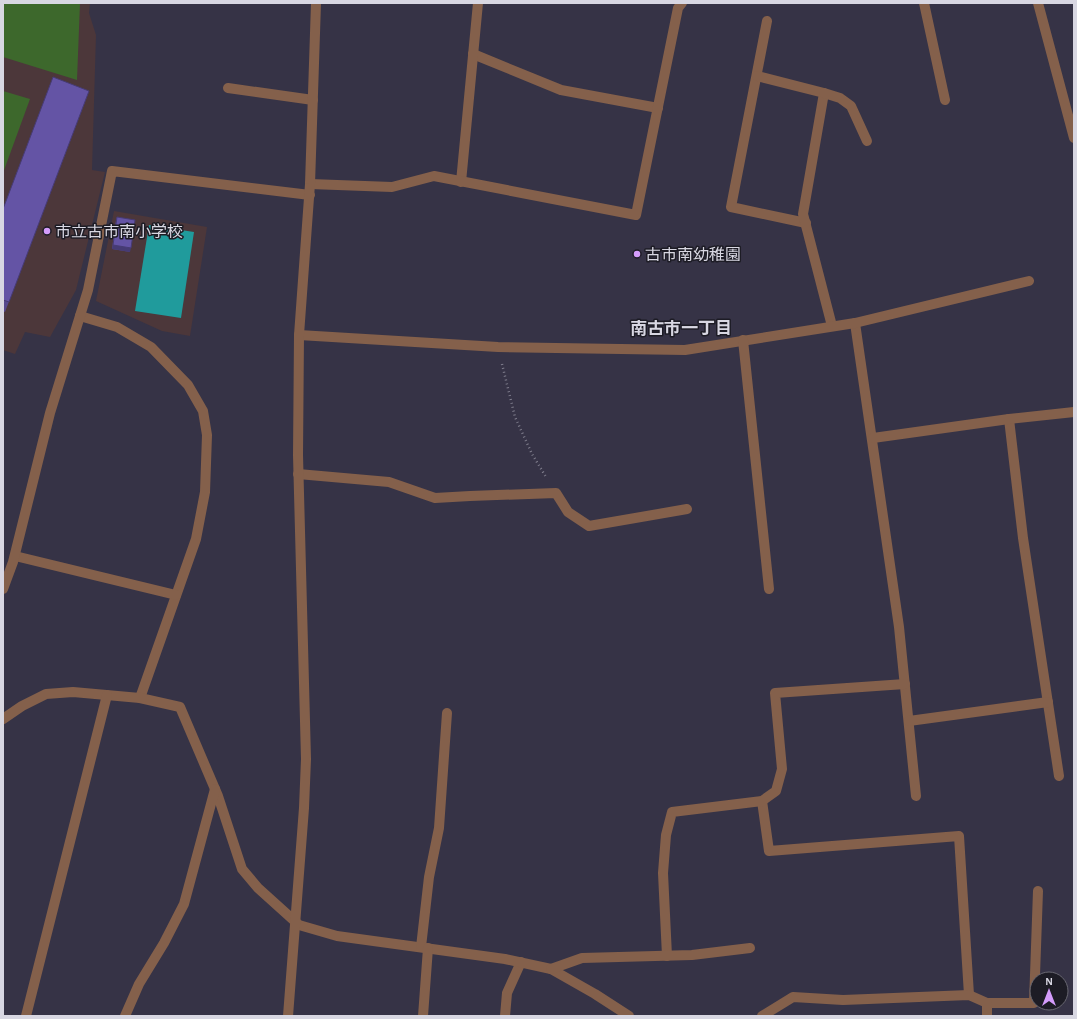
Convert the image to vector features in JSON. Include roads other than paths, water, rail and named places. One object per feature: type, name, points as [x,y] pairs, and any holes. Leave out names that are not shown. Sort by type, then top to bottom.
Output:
[{"type":"street","points":[[288,1016],[294,921],[304,808],[306,759],[298,474],[300,335],[310,195],[316,3]]},
{"type":"street","points":[[461,182],[478,3]]},
{"type":"street","points":[[310,184],[392,187],[434,176],[636,215],[678,8],[682,3]]},
{"type":"street","points":[[924,3],[945,100]]},
{"type":"street","points":[[1038,3],[1074,138]]},
{"type":"street","points":[[767,21],[731,207],[806,223]]},
{"type":"street","points":[[473,54],[561,90],[658,108]]},
{"type":"street","points":[[757,76],[840,98],[851,106],[867,141]]},
{"type":"street","points":[[228,88],[313,100]]},
{"type":"street","points":[[824,93],[804,214],[832,326]]},
{"type":"street","points":[[3,589],[15,556],[50,413],[88,290],[112,171],[310,195]]},
{"type":"street","points":[[300,335],[498,347],[685,350],[855,323],[1029,281]]},
{"type":"street","points":[[80,316],[117,327],[151,347],[188,385],[203,411],[206,435],[205,492],[196,539],[140,698]]},
{"type":"street","points":[[855,323],[873,438],[899,627],[916,796]]},
{"type":"street","points":[[743,340],[769,589]]},
{"type":"street","points":[[873,438],[1010,419],[1074,412]]},
{"type":"street","points":[[1010,419],[1023,538],[1059,776]]},
{"type":"street","points":[[298,474],[389,482],[434,498],[556,493],[568,512],[589,526],[687,509]]},
{"type":"street","points":[[15,556],[176,595]]},
{"type":"street","points":[[667,956],[663,873],[666,835],[672,812],[762,801],[776,791],[782,769],[775,693],[905,684]]},
{"type":"street","points":[[3,719],[22,706],[46,694],[73,692],[140,698],[180,707],[215,789],[242,869],[258,888],[299,925],[336,936],[506,959],[551,969],[595,994],[629,1016]]},
{"type":"street","points":[[26,1016],[107,695]]},
{"type":"street","points":[[909,721],[1048,702]]},
{"type":"street","points":[[424,1016],[425,948],[429,877],[439,828],[447,713]]},
{"type":"street","points":[[125,1016],[139,984],[164,943],[184,904],[215,789]]},
{"type":"street","points":[[762,801],[769,851],[959,836],[969,995]]},
{"type":"street","points":[[762,1016],[792,997],[843,1000],[969,995],[987,1003],[1034,1003],[1038,891]]},
{"type":"street","points":[[551,969],[582,958],[692,955],[750,948]]},
{"type":"street","points":[[505,1016],[507,993],[521,962]]},
{"type":"street","points":[[987,1003],[987,1016]]},
{"type":"place","name":"市立古市南小学校","points":[[47,231]]},
{"type":"place","name":"古市南幼稚園","points":[[637,254]]},
{"type":"district","name":"南古市一丁目","points":[[681,328]]}]
